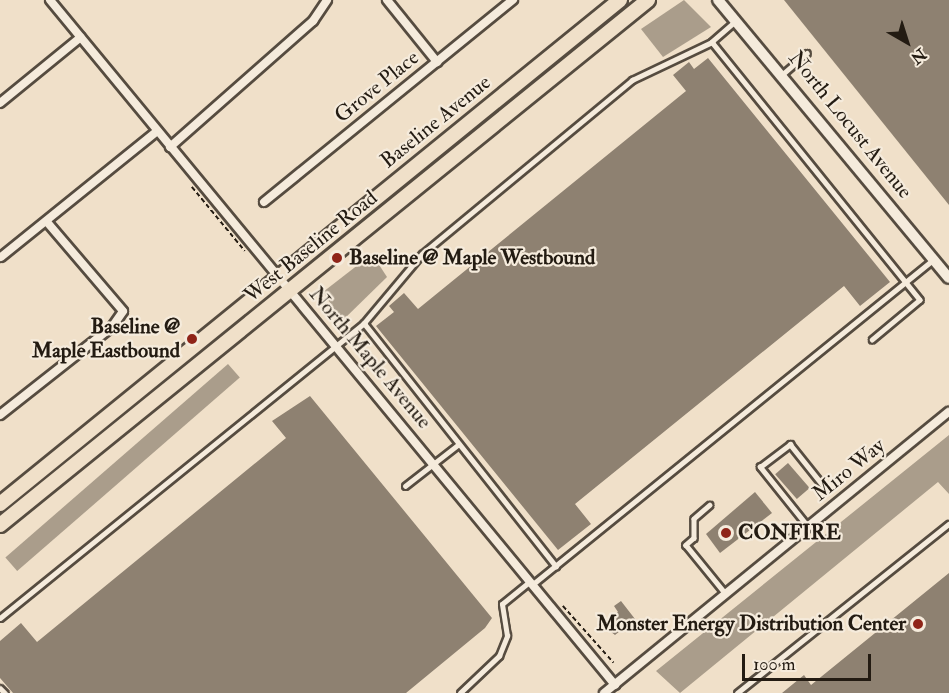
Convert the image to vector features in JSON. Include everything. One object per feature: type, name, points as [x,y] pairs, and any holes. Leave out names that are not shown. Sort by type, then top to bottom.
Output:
[{"type":"main road","name":"Baseline Avenue","points":[[279,277],[620,0]]},
{"type":"main road","name":"West Baseline Road","points":[[0,525],[648,0]]},
{"type":"main road","name":"West Baseline Road","points":[[0,504],[279,277]]},
{"type":"street","name":"North Maple Avenue","points":[[50,0],[435,463],[615,685]]},
{"type":"street","points":[[170,147],[313,21],[327,0]]},
{"type":"street","points":[[387,0],[437,62]]},
{"type":"street","name":"Grove Place","points":[[264,202],[513,0]]},
{"type":"street","name":"North Locust Avenue","points":[[718,0],[735,22],[784,73],[948,276]]},
{"type":"street","points":[[0,103],[81,37]]},
{"type":"street","points":[[1,257],[157,131]]},
{"type":"street","points":[[0,415],[122,316],[119,305],[46,221]]},
{"type":"street","name":"Miro Way","points":[[604,693],[949,412]]},
{"type":"lane","points":[[0,618],[364,323],[422,254],[632,80],[712,42],[735,22]]},
{"type":"lane","points":[[712,42],[920,300],[872,340]]},
{"type":"lane","points":[[784,73],[807,53]]},
{"type":"lane","points":[[460,693],[499,656],[507,636],[502,604],[556,566],[934,259]]},
{"type":"lane","points":[[364,323],[556,566]]},
{"type":"lane","points":[[405,486],[459,444]]},
{"type":"lane","points":[[808,527],[760,467],[790,444],[822,484]]},
{"type":"lane","points":[[710,505],[694,519],[694,538],[686,545],[726,594]]},
{"type":"lane","points":[[737,693],[949,524]]},
{"type":"lane","points":[[0,688],[4,693]]},
{"type":"path","points":[[192,187],[251,257]]},
{"type":"path","points":[[563,606],[614,663]]},
{"type":"shaded area","points":[[684,0],[711,27],[663,57],[641,29]]},
{"type":"shaded area","points":[[372,254],[387,277],[342,321],[323,292]]},
{"type":"shaded area","points":[[228,364],[240,378],[17,571],[5,558]]},
{"type":"shaded area","points":[[949,435],[949,494],[938,482],[680,693],[656,671]]},
{"type":"building","points":[[784,0],[949,0],[949,205]]},
{"type":"building","points":[[708,58],[890,282],[860,306],[844,286],[575,504],[591,524],[558,550],[376,326],[394,312],[389,306],[404,293],[418,309],[686,91],[673,75],[689,62],[694,69]]},
{"type":"building","points":[[310,396],[492,618],[485,628],[406,693],[13,693],[0,678],[0,641],[21,623],[37,642],[286,438],[272,421]]},
{"type":"building","points":[[788,463],[810,488],[797,499],[775,474]]},
{"type":"building","points":[[755,492],[772,513],[720,553],[706,534]]},
{"type":"building","name":"Monster Energy Distribution Center","points":[[949,573],[949,693],[782,693],[804,675],[811,685]]},
{"type":"building","points":[[621,601],[635,619],[615,635],[602,625],[618,612],[614,606]]},
{"type":"place","name":"Baseline @ Maple Westbound","points":[[337,258]]},
{"type":"place","name":"Baseline @ Maple Eastbound","points":[[192,339]]},
{"type":"place","name":"CONFIRE","points":[[726,533]]},
{"type":"place","name":"Monster Energy Distribution Center","points":[[918,624]]}]
